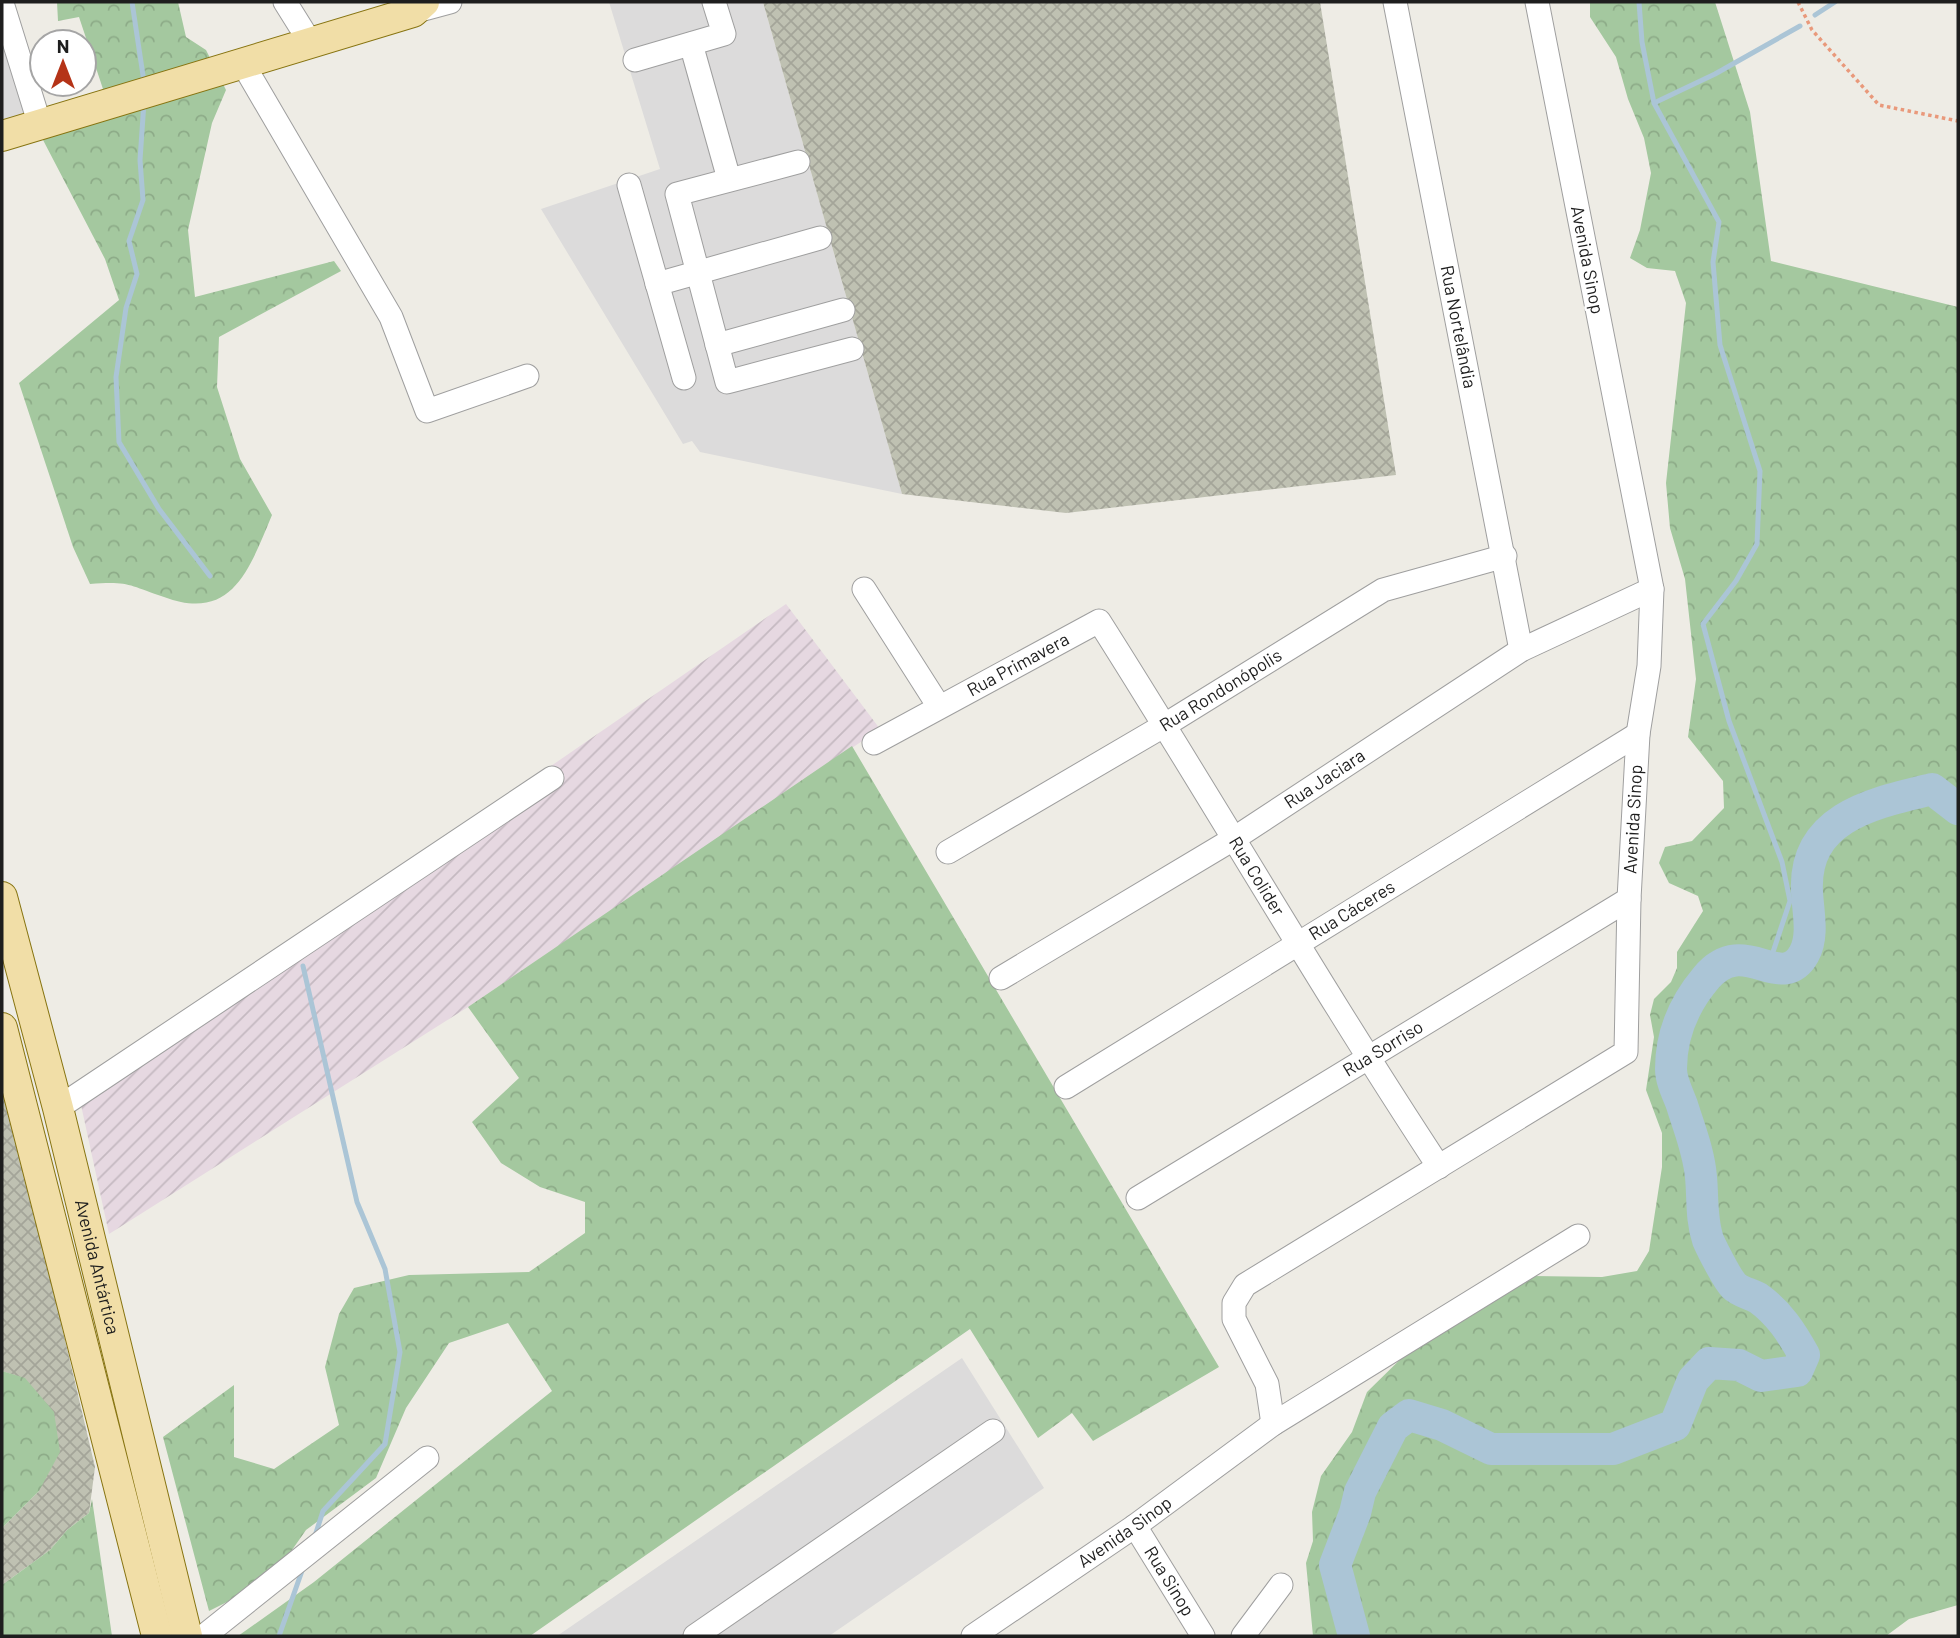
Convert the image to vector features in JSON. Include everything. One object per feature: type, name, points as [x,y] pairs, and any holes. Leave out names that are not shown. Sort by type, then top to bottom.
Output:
[{"type":"main road","points":[[2,136],[243,64],[407,8]]},
{"type":"main road","name":"Avenida Antártica","points":[[2,897],[58,1108],[187,1636]]},
{"type":"main road","name":"Avenida Antártica","points":[[2,1028],[157,1636]]},
{"type":"street","points":[[285,2],[310,42]]},
{"type":"street","points":[[407,8],[450,2]]},
{"type":"street","points":[[699,2],[708,38],[729,179]]},
{"type":"street","points":[[708,38],[714,2]]},
{"type":"street","name":"Rua Nortelândia","points":[[1395,2],[1505,556],[1521,650]]},
{"type":"street","name":"Avenida Sinop","points":[[1273,1424],[1267,1384],[1234,1319],[1237,1296],[1245,1286],[1626,1052],[1629,899],[1638,734],[1649,666],[1652,589],[1537,2]]},
{"type":"street","points":[[2,13],[40,125]]},
{"type":"street","points":[[635,60],[708,38]]},
{"type":"street","points":[[243,64],[391,317],[427,411],[527,376]]},
{"type":"street","points":[[798,162],[677,194],[727,382],[852,349]]},
{"type":"street","points":[[629,185],[684,378]]},
{"type":"street","points":[[657,284],[820,238]]},
{"type":"street","points":[[717,345],[842,310]]},
{"type":"street","name":"Rua Rondonópolis","points":[[948,852],[1165,725],[1383,590],[1505,556]]},
{"type":"street","points":[[863,589],[938,705]]},
{"type":"street","name":"Rua Jaciara","points":[[1001,978],[1235,838],[1521,650],[1652,589]]},
{"type":"street","name":"Rua Colider","points":[[1099,621],[1235,838],[1368,1059],[1439,1167]]},
{"type":"street","name":"Rua Primavera","points":[[874,743],[938,705],[1099,621]]},
{"type":"street","name":"Rua Cáceres","points":[[1066,1087],[1638,734]]},
{"type":"street","points":[[58,1108],[552,778]]},
{"type":"street","name":"Rua Sorriso","points":[[1138,1198],[1629,899]]},
{"type":"street","name":"Avenida Sinop","points":[[973,1636],[1135,1526],[1273,1424],[1578,1236]]},
{"type":"street","points":[[695,1636],[993,1431]]},
{"type":"street","points":[[204,1636],[426,1458]]},
{"type":"street","name":"Rua Sinop","points":[[1135,1526],[1203,1636]]},
{"type":"street","points":[[1243,1636],[1281,1585]]},
{"type":"path","points":[[1798,2],[1812,30],[1880,105],[1958,121]]},
{"type":"shaded area","points":[[609,2],[763,2],[902,494],[700,452],[692,441],[683,444],[541,209],[660,169]]},
{"type":"shaded area","points":[[763,2],[1320,2],[1396,475],[1066,513],[902,494]]},
{"type":"shaded area","points":[[2,37],[30,115],[2,122]]},
{"type":"shaded area","points":[[786,604],[880,729],[468,1007],[109,1234],[81,1105],[561,782],[551,766]]},
{"type":"shaded area","points":[[2,1073],[95,1467],[89,1513],[67,1530],[50,1550],[2,1585],[2,1528],[39,1491],[25,1379],[2,1371]]},
{"type":"shaded area","points":[[962,1358],[1044,1488],[829,1636],[557,1636]]},
{"type":"green space","points":[[57,2],[178,2],[186,37],[206,50],[226,90],[212,123],[188,230],[195,297],[334,261],[341,271],[219,337],[217,387],[240,459],[272,515],[256,553],[236,585],[223,596],[207,602],[188,603],[121,584],[90,584],[73,547],[19,383],[119,300],[105,259],[30,115],[85,98],[98,98],[98,94],[104,92],[98,74],[98,28],[83,28],[79,17],[58,21]]},
{"type":"green space","points":[[1590,2],[1715,2],[1750,112],[1771,261],[1958,307],[1958,1605],[1909,1619],[1886,1636],[1313,1636],[1306,1563],[1313,1541],[1312,1512],[1321,1476],[1352,1432],[1367,1392],[1421,1339],[1533,1276],[1602,1277],[1637,1271],[1649,1251],[1662,1167],[1662,1133],[1646,1090],[1654,1037],[1650,1015],[1654,999],[1671,982],[1677,968],[1677,952],[1703,911],[1698,896],[1669,883],[1659,863],[1665,847],[1692,841],[1724,808],[1723,781],[1688,737],[1696,679],[1685,579],[1670,528],[1666,483],[1686,303],[1675,271],[1647,268],[1630,258],[1640,230],[1651,173],[1644,138],[1628,99],[1616,57],[1590,17]]},
{"type":"green space","points":[[852,746],[1219,1367],[1093,1441],[1072,1413],[1038,1438],[970,1329],[530,1636],[238,1636],[314,1582],[552,1391],[508,1323],[449,1343],[406,1408],[376,1478],[306,1530],[271,1580],[209,1611],[163,1437],[234,1385],[234,1457],[274,1469],[339,1425],[325,1367],[339,1314],[354,1288],[409,1275],[529,1272],[585,1233],[585,1202],[540,1187],[501,1163],[472,1122],[519,1078],[468,1007]]},
{"type":"green space","points":[[2,1371],[25,1378],[54,1412],[60,1452],[39,1491],[2,1528]]},
{"type":"green space","points":[[92,1499],[112,1636],[2,1636],[2,1585],[50,1550],[67,1530],[89,1513]]},
{"type":"waterway","points":[[132,2],[144,82]]},
{"type":"waterway","points":[[1639,2],[1642,42],[1654,103],[1719,222],[1713,262],[1720,345],[1760,471],[1757,544],[1736,581],[1703,624],[1729,721],[1782,862],[1790,901],[1768,967]]},
{"type":"waterway","points":[[1815,15],[1835,2]]},
{"type":"waterway","points":[[1654,103],[1715,74],[1800,26]]},
{"type":"waterway","points":[[144,102],[140,160],[143,200],[129,241],[137,274],[126,308],[116,377],[119,442],[159,509],[210,576]]},
{"type":"waterway","points":[[1354,1636],[1335,1565],[1360,1492],[1393,1427],[1409,1415],[1442,1425],[1491,1449],[1613,1449],[1675,1425],[1693,1380],[1709,1363],[1739,1365],[1761,1376],[1797,1371],[1804,1355],[1790,1331],[1766,1304],[1734,1286],[1708,1240],[1698,1158],[1671,1074],[1676,1032],[1691,998],[1720,965],[1748,961],[1784,969],[1795,965],[1804,954],[1810,932],[1807,892],[1809,867],[1817,846],[1830,830],[1866,808],[1932,789],[1958,809]]},
{"type":"waterway","points":[[303,966],[357,1202],[385,1269],[400,1352],[385,1444],[323,1511],[315,1536]]},
{"type":"waterway","points":[[279,1636],[303,1568]]}]
